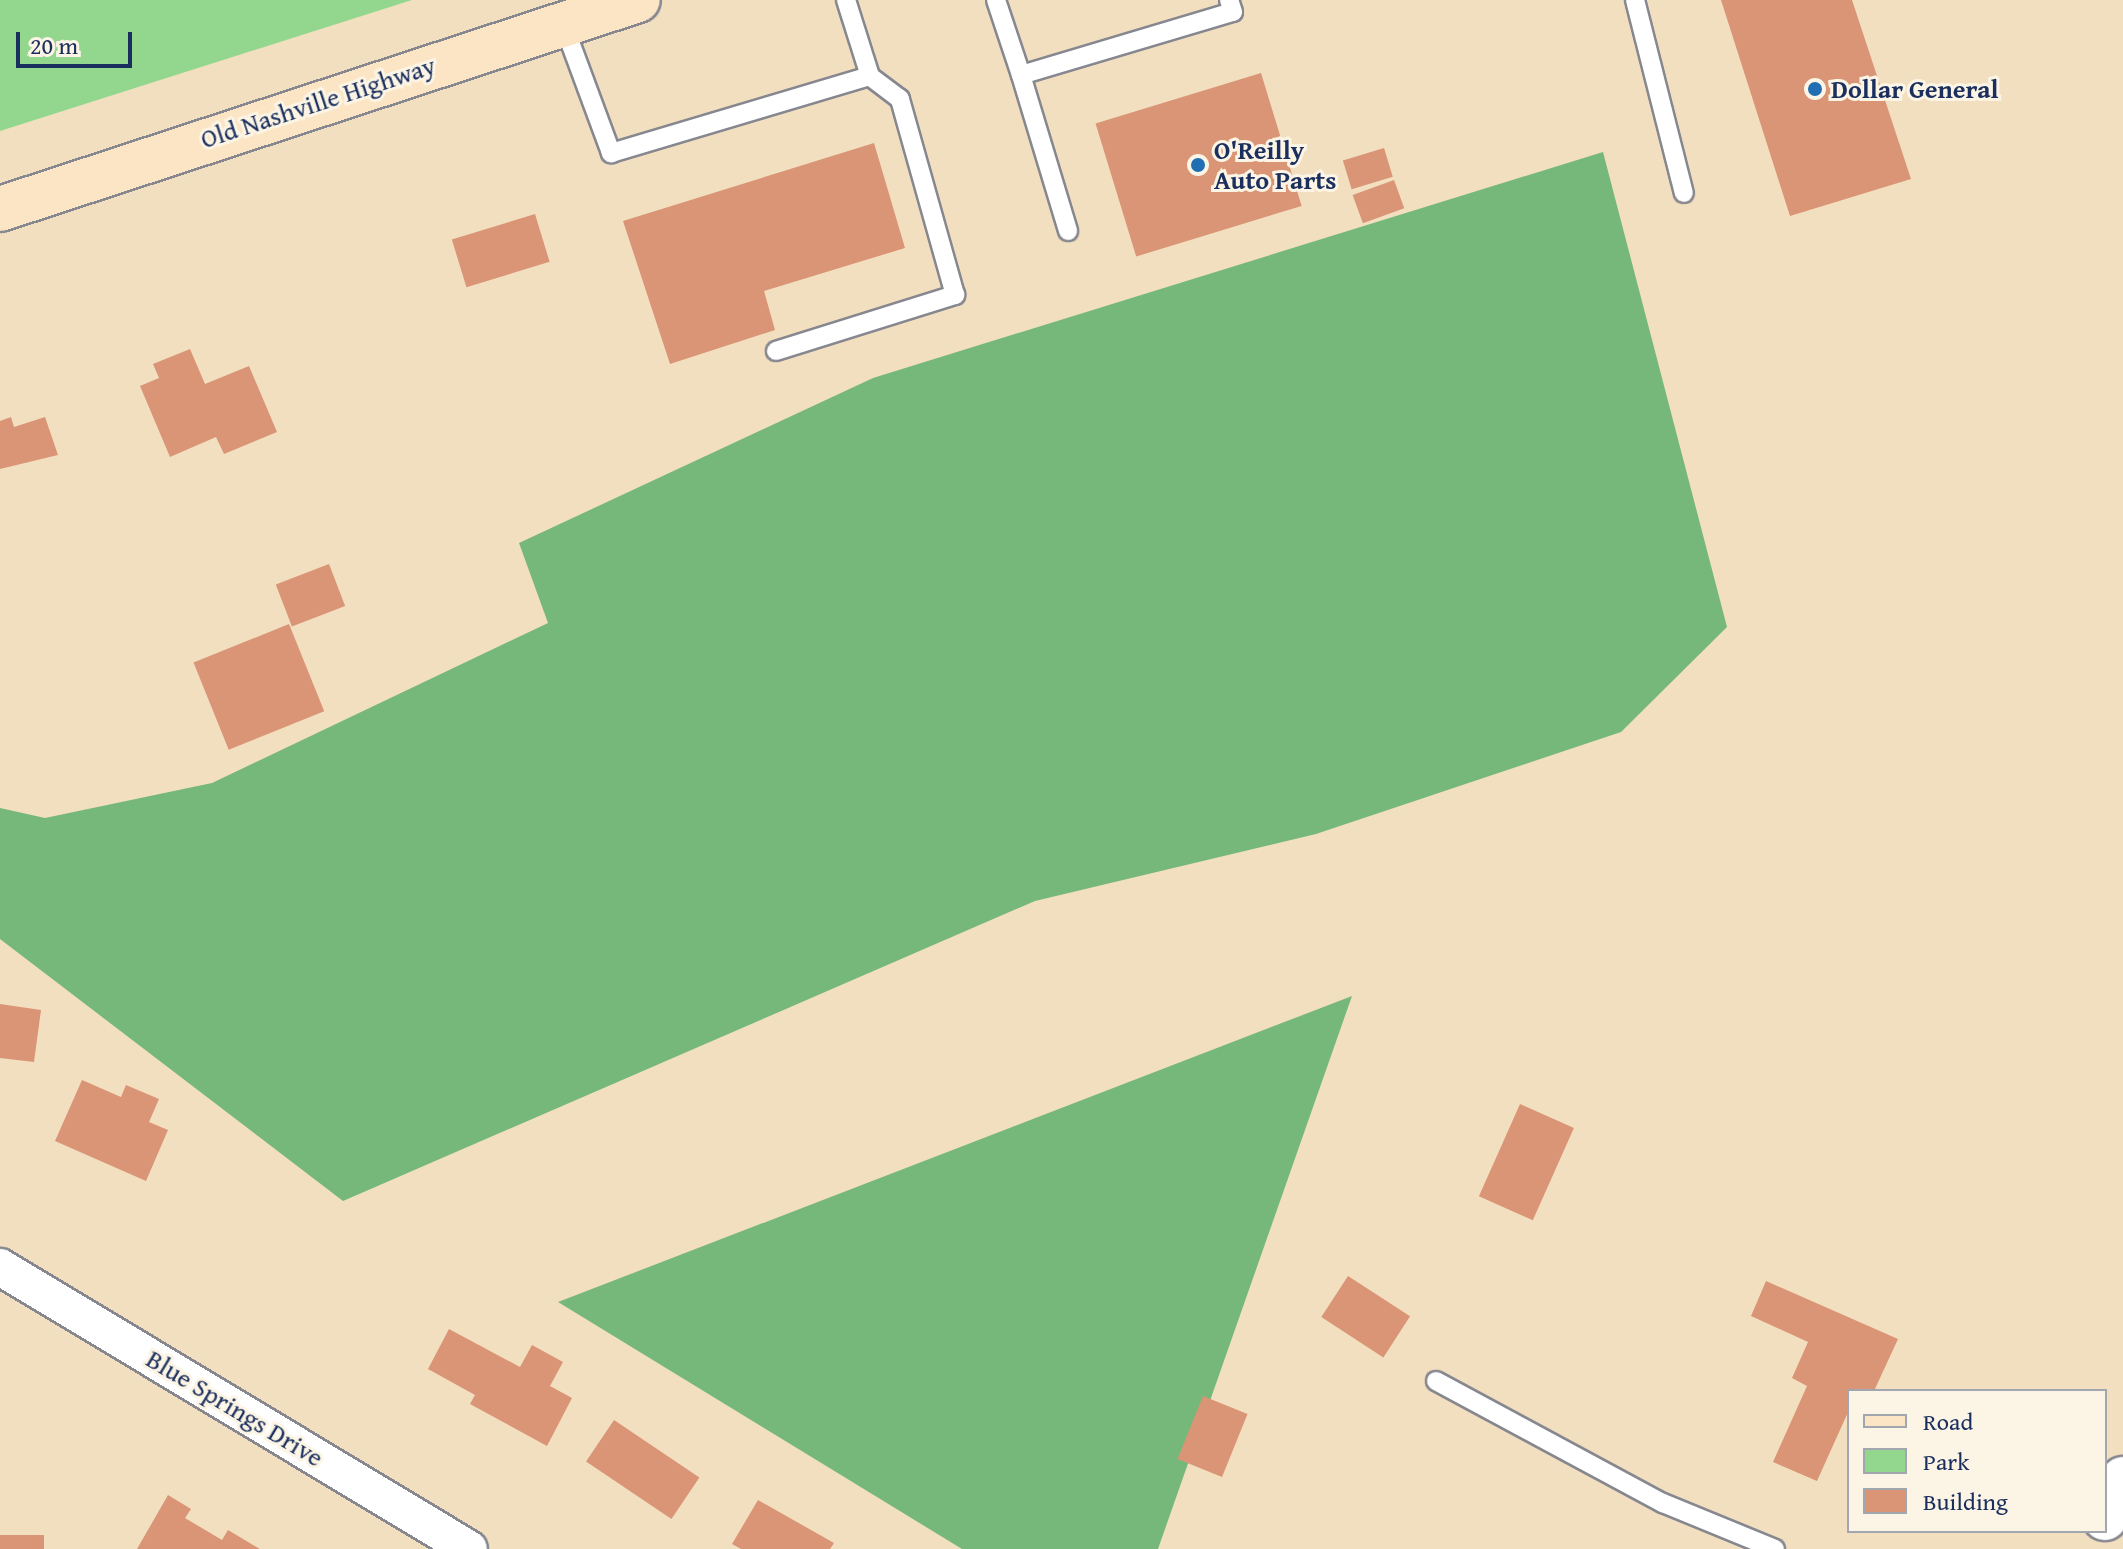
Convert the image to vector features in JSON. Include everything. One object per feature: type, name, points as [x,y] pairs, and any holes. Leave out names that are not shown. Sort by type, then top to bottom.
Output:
[{"type":"main road","name":"Old Nashville Highway","points":[[0,209],[638,0]]},
{"type":"street","name":"Blue Springs Drive","points":[[0,1267],[469,1549]]},
{"type":"street","points":[[2107,1514],[2123,1479]]},
{"type":"lane","points":[[776,351],[955,295],[900,99],[870,76],[846,0]]},
{"type":"lane","points":[[996,0],[1068,231]]},
{"type":"lane","points":[[1021,75],[1233,12],[1229,0]]},
{"type":"lane","points":[[1635,0],[1684,193]]},
{"type":"lane","points":[[563,23],[611,153],[870,76]]},
{"type":"lane","points":[[1436,1381],[1663,1503],[1775,1549]]},
{"type":"green space","points":[[0,0],[412,0],[0,131]]},
{"type":"green space","points":[[1603,152],[1727,627],[1621,732],[1316,834],[1035,901],[343,1201],[0,939],[0,808],[45,818],[212,783],[548,623],[519,543],[873,378]]},
{"type":"green space","points":[[1352,996],[1158,1549],[962,1549],[558,1302]]},
{"type":"building","name":"Dollar General","points":[[1721,0],[1852,0],[1911,179],[1790,216]]},
{"type":"building","name":"O'Reilly Auto Parts","points":[[1261,73],[1302,206],[1136,257],[1096,124]]},
{"type":"building","points":[[874,143],[905,248],[764,291],[775,330],[670,364],[623,221]]},
{"type":"building","points":[[1384,148],[1393,177],[1352,189],[1343,161]]},
{"type":"building","points":[[1394,180],[1404,208],[1363,223],[1353,195]]},
{"type":"building","points":[[535,214],[550,262],[466,287],[452,239]]},
{"type":"building","points":[[190,349],[205,384],[249,366],[277,432],[224,454],[216,437],[170,457],[140,386],[159,378],[153,364]]},
{"type":"building","points":[[11,417],[14,427],[45,417],[58,455],[0,469],[0,421]]},
{"type":"building","points":[[329,564],[345,606],[292,626],[276,584]]},
{"type":"building","points":[[289,624],[324,711],[229,750],[194,663]]},
{"type":"building","points":[[0,1004],[41,1010],[34,1062],[0,1058]]},
{"type":"building","points":[[82,1080],[121,1097],[126,1085],[159,1099],[149,1122],[168,1130],[146,1181],[55,1141]]},
{"type":"building","points":[[1520,1104],[1574,1128],[1533,1220],[1479,1196]]},
{"type":"building","points":[[1348,1276],[1410,1316],[1383,1357],[1321,1317]]},
{"type":"building","points":[[1766,1281],[1898,1339],[1875,1389],[1847,1389],[1847,1414],[1817,1481],[1773,1462],[1807,1386],[1792,1378],[1808,1342],[1751,1316]]},
{"type":"building","points":[[449,1329],[520,1367],[532,1345],[563,1362],[550,1386],[572,1398],[547,1446],[470,1404],[475,1395],[428,1369]]},
{"type":"building","points":[[1203,1396],[1248,1414],[1222,1477],[1178,1459]]},
{"type":"building","points":[[614,1420],[699,1478],[671,1519],[586,1461]]},
{"type":"building","points":[[168,1495],[191,1509],[185,1518],[222,1540],[228,1530],[260,1549],[137,1549]]},
{"type":"building","points":[[758,1500],[834,1543],[830,1549],[741,1549],[732,1544]]},
{"type":"building","points":[[0,1535],[44,1535],[44,1549],[0,1549]]},
{"type":"place","name":"Dollar General","points":[[1815,89]]},
{"type":"place","name":"O'Reilly Auto Parts","points":[[1198,165]]}]
